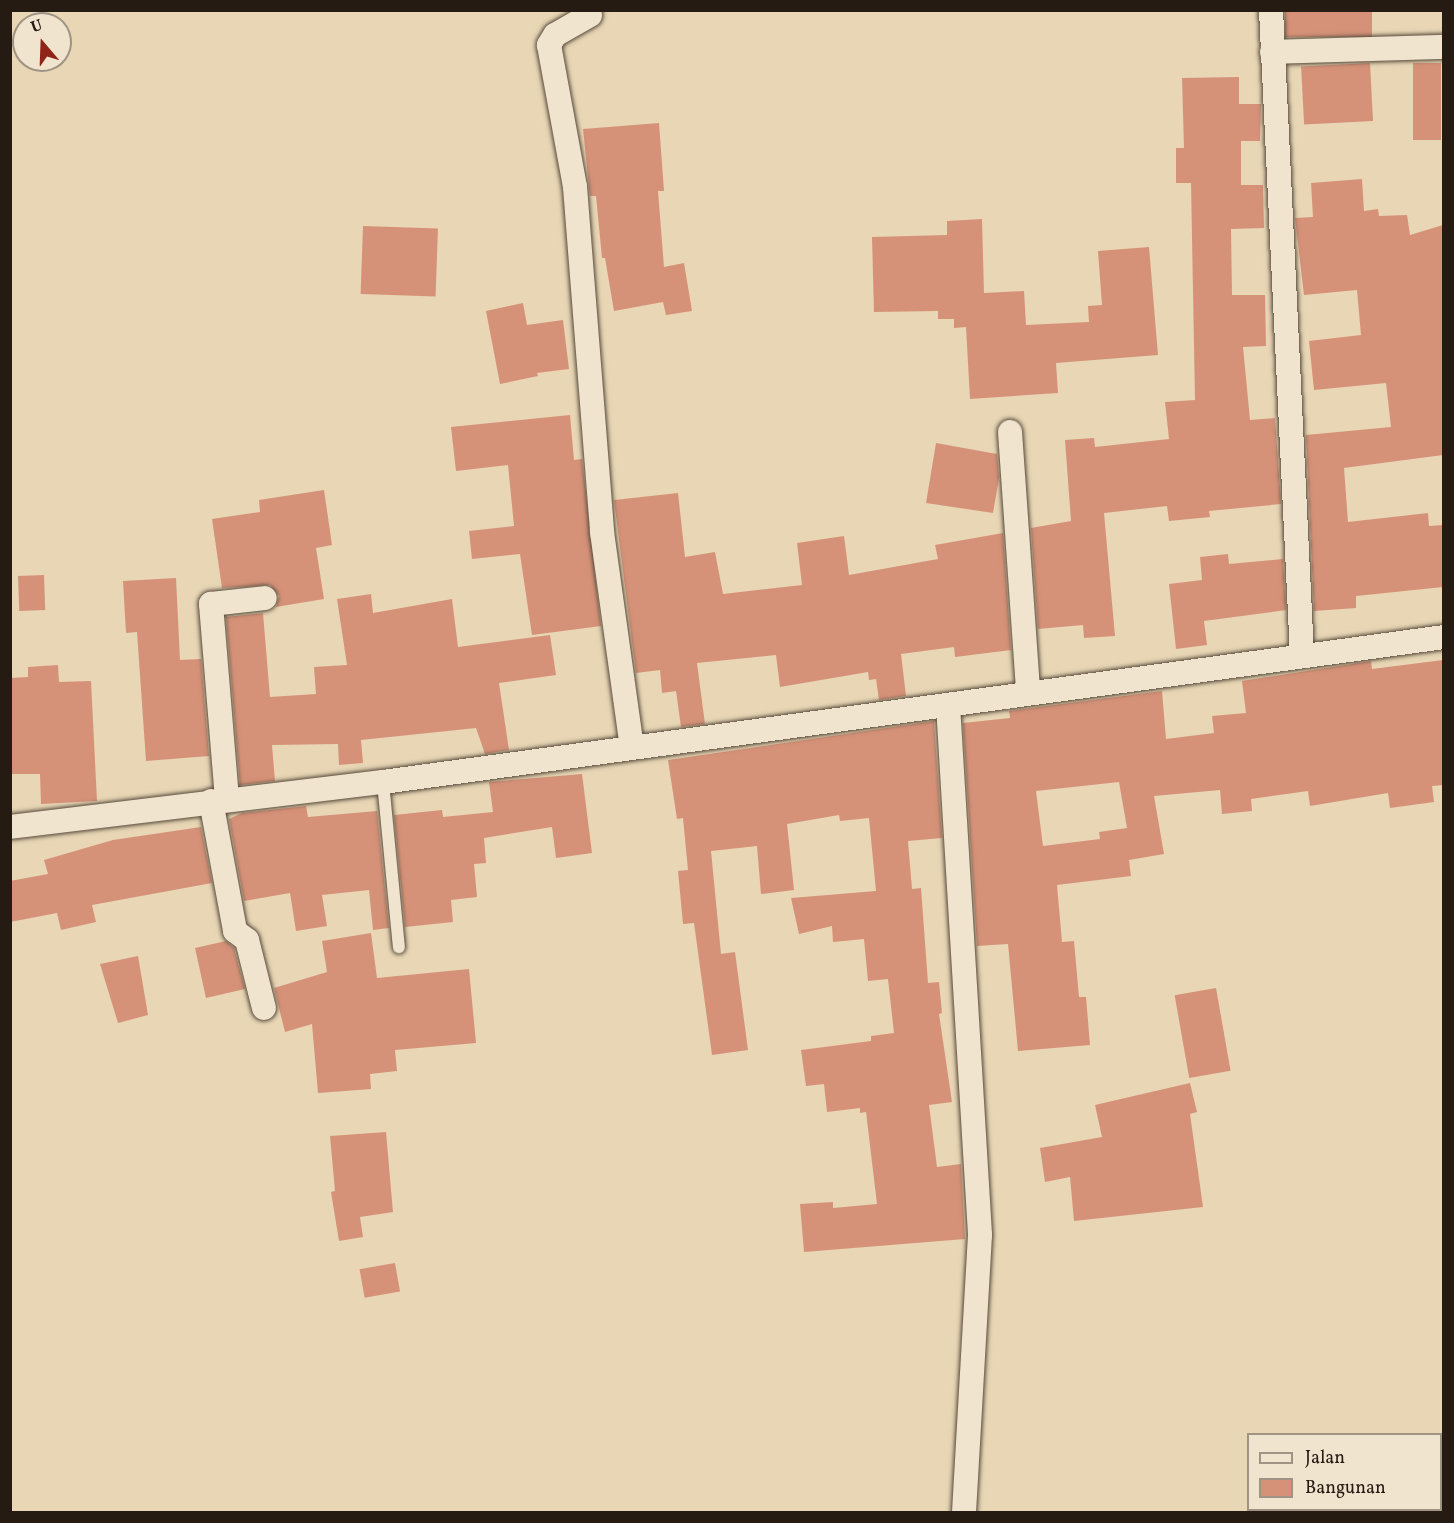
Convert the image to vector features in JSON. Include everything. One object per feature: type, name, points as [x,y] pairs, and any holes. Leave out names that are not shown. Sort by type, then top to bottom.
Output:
[{"type":"street","points":[[1270,10],[1302,655]]},
{"type":"street","points":[[590,15],[555,35],[549,45],[575,187],[602,532],[632,747]]},
{"type":"street","points":[[1272,52],[1443,46]]},
{"type":"street","points":[[1010,432],[1028,692]]},
{"type":"street","points":[[264,1008],[247,940],[235,931],[219,800],[211,604],[265,598]]},
{"type":"street","points":[[10,827],[383,782],[1443,637]]},
{"type":"street","points":[[948,705],[980,1234],[964,1512]]},
{"type":"lane","points":[[383,782],[399,947]]},
{"type":"building","points":[[1285,10],[1372,10],[1372,37],[1285,37]]},
{"type":"building","points":[[1370,63],[1373,121],[1304,125],[1301,67]]},
{"type":"building","points":[[1413,63],[1441,63],[1441,140],[1413,140]]},
{"type":"building","points":[[1239,77],[1239,104],[1261,104],[1260,141],[1241,141],[1241,185],[1263,185],[1264,228],[1231,229],[1232,295],[1265,295],[1266,346],[1243,347],[1250,420],[1275,418],[1281,504],[1209,511],[1210,517],[1169,521],[1167,506],[1104,513],[1115,636],[1084,638],[1083,625],[1038,629],[1031,528],[1071,521],[1065,440],[1094,438],[1095,447],[1169,439],[1165,402],[1195,400],[1191,183],[1176,183],[1176,148],[1184,148],[1182,78]]},
{"type":"building","points":[[659,123],[664,191],[658,191],[664,267],[684,263],[692,311],[666,315],[663,302],[614,311],[605,258],[602,258],[596,196],[590,196],[583,129]]},
{"type":"building","points":[[1362,179],[1364,211],[1378,209],[1379,216],[1407,215],[1410,235],[1443,225],[1443,455],[1344,468],[1348,522],[1428,513],[1429,526],[1443,525],[1443,587],[1356,596],[1356,608],[1314,611],[1306,435],[1391,427],[1386,383],[1314,390],[1309,341],[1361,335],[1357,290],[1304,295],[1295,218],[1313,217],[1311,183]]},
{"type":"building","points":[[982,219],[984,293],[1024,291],[1026,325],[1089,322],[1088,306],[1102,305],[1098,251],[1149,247],[1158,355],[1056,363],[1058,393],[970,399],[966,327],[954,328],[954,319],[938,319],[938,311],[874,312],[872,237],[947,235],[947,221]]},
{"type":"building","points":[[363,226],[438,229],[436,297],[361,294]]},
{"type":"building","points":[[523,303],[527,325],[563,320],[569,369],[537,373],[538,376],[500,384],[486,311]]},
{"type":"building","points":[[570,415],[574,460],[582,459],[601,626],[532,635],[520,554],[472,559],[469,531],[514,526],[508,465],[456,471],[451,427]]},
{"type":"building","points":[[936,443],[997,454],[999,478],[993,513],[926,503]]},
{"type":"building","points":[[324,490],[332,545],[316,548],[324,599],[276,607],[279,596],[270,585],[222,588],[212,519],[260,512],[259,500]]},
{"type":"building","points":[[678,493],[685,557],[715,552],[723,594],[802,585],[797,543],[844,536],[849,575],[938,559],[935,545],[1003,533],[1011,650],[955,657],[954,647],[901,654],[906,696],[879,700],[876,679],[869,680],[868,672],[780,687],[776,655],[697,663],[705,724],[681,727],[676,691],[662,693],[660,670],[636,673],[614,500]]},
{"type":"building","points":[[1228,554],[1229,564],[1283,559],[1286,610],[1204,621],[1207,645],[1176,649],[1169,584],[1202,580],[1200,557]]},
{"type":"building","points":[[44,575],[45,610],[19,611],[18,576]]},
{"type":"building","points":[[176,578],[180,660],[201,659],[209,756],[146,761],[137,632],[126,633],[123,581]]},
{"type":"building","points":[[371,594],[373,613],[452,599],[458,647],[550,635],[556,675],[499,683],[509,750],[485,754],[476,728],[361,740],[363,763],[339,765],[338,744],[272,745],[275,781],[240,785],[226,617],[263,613],[270,697],[316,694],[314,667],[347,665],[337,599]]},
{"type":"building","points":[[1443,660],[1443,785],[1432,786],[1434,802],[1390,808],[1388,793],[1310,806],[1308,791],[1251,799],[1252,811],[1222,814],[1220,790],[1154,796],[1164,854],[1129,860],[1131,876],[1057,885],[1062,942],[1074,941],[1079,997],[1086,997],[1090,1045],[1018,1051],[1008,944],[977,946],[963,723],[1010,718],[1009,711],[1162,691],[1166,739],[1214,733],[1212,716],[1246,713],[1242,681],[1371,661],[1372,669]],"holes":[[[1119,782],[1127,828],[1099,832],[1100,839],[1043,846],[1036,791]]]},
{"type":"building","points":[[58,665],[59,682],[91,681],[97,801],[41,804],[40,774],[10,774],[10,678],[28,677],[28,667]]},
{"type":"building","points":[[934,721],[942,838],[908,841],[912,889],[921,888],[928,983],[939,982],[942,1013],[939,1014],[952,1102],[929,1105],[937,1167],[961,1164],[965,1239],[804,1252],[800,1204],[833,1202],[833,1208],[877,1204],[866,1112],[860,1113],[860,1108],[827,1112],[824,1084],[806,1086],[801,1050],[871,1041],[871,1036],[894,1033],[888,979],[868,981],[864,939],[833,942],[832,926],[799,934],[791,898],[876,891],[869,818],[840,821],[839,815],[787,824],[794,890],[761,894],[757,846],[711,851],[721,954],[735,952],[748,1050],[712,1055],[694,923],[683,924],[678,871],[688,870],[683,818],[677,819],[668,760]]},
{"type":"building","points":[[582,774],[592,853],[556,858],[552,827],[484,838],[486,863],[474,864],[477,897],[451,900],[453,922],[405,927],[394,815],[442,810],[443,817],[493,812],[489,782]]},
{"type":"building","points":[[306,806],[308,817],[377,811],[389,928],[373,930],[369,890],[322,895],[327,926],[296,931],[290,893],[244,901],[229,819],[242,813]]},
{"type":"building","points":[[201,827],[212,883],[92,905],[96,922],[61,930],[57,913],[10,922],[10,881],[48,874],[44,860],[113,840]]},
{"type":"building","points":[[371,933],[377,978],[469,969],[476,1043],[395,1050],[397,1071],[370,1074],[371,1089],[318,1093],[312,1024],[285,1032],[274,988],[327,972],[322,941]]},
{"type":"building","points":[[226,941],[234,948],[245,989],[206,998],[195,948]]},
{"type":"building","points":[[138,956],[148,1015],[118,1023],[100,964]]},
{"type":"building","points":[[1216,988],[1231,1071],[1189,1078],[1175,995]]},
{"type":"building","points":[[1190,1083],[1197,1112],[1190,1114],[1203,1207],[1074,1221],[1070,1177],[1045,1182],[1040,1148],[1102,1137],[1095,1105]]},
{"type":"building","points":[[386,1132],[393,1212],[360,1217],[363,1237],[339,1241],[331,1192],[335,1191],[330,1136]]},
{"type":"building","points":[[395,1263],[400,1292],[365,1298],[360,1269]]}]
